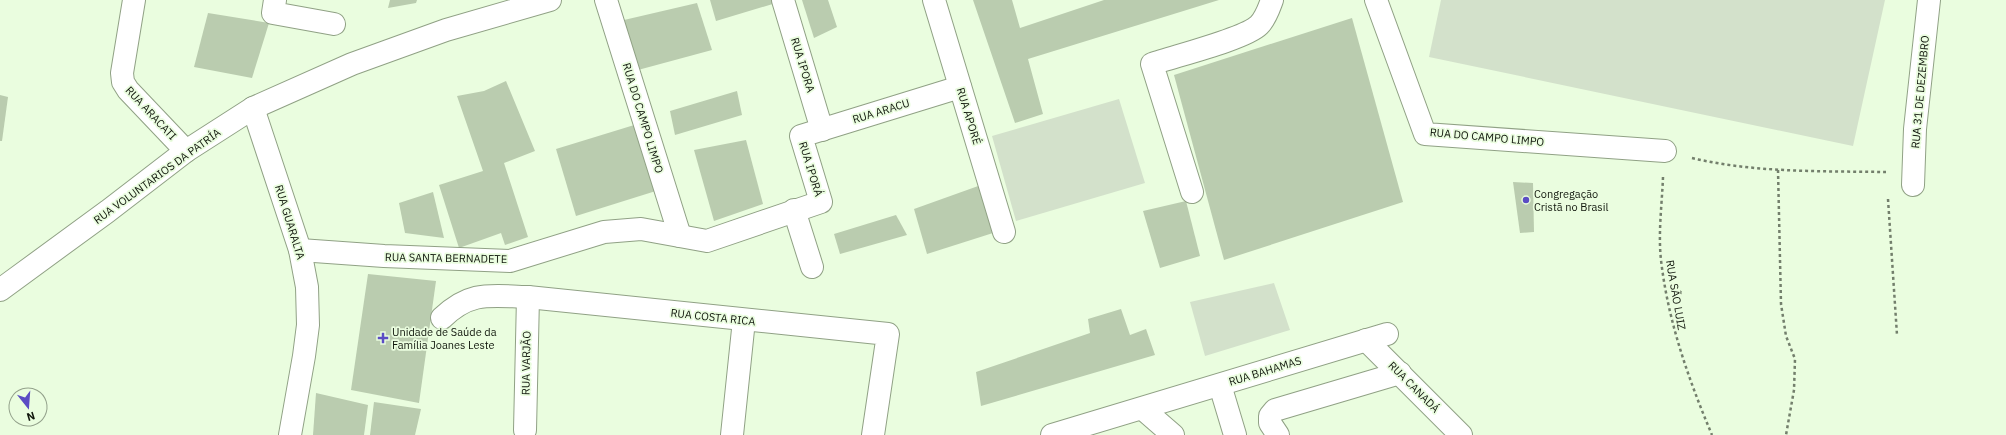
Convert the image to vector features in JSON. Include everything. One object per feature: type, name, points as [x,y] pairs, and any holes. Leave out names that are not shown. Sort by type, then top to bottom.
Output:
[{"type":"street","name":"RUA ARACATI","points":[[134,0],[122,68],[123,82],[128,90],[186,151]]},
{"type":"street","points":[[275,0],[273,13],[334,24]]},
{"type":"street","name":"RUA VOLUNTARIOS DA PATRÍA","points":[[0,290],[108,211],[186,151],[253,108],[352,64],[446,30],[550,0]]},
{"type":"street","name":"RUA DO CAMPO LIMPO","points":[[606,0],[680,236]]},
{"type":"street","name":"RUA IPORA","points":[[783,0],[822,130]]},
{"type":"street","name":"RUA APORÉ","points":[[934,0],[1004,232]]},
{"type":"street","points":[[1192,192],[1152,64],[1245,34],[1259,25],[1268,11],[1272,0]]},
{"type":"street","name":"RUA DO CAMPO LIMPO","points":[[1376,0],[1426,134],[1665,151]]},
{"type":"street","name":"RUA 31 DE DEZEMBRO","points":[[1913,179],[1915,129],[1930,0]]},
{"type":"street","name":"RUA ARACU","points":[[801,136],[960,86]]},
{"type":"street","name":"RUA GUARALTA","points":[[253,108],[300,250],[307,288],[308,324],[290,435]]},
{"type":"street","name":"RUA IPORÁ","points":[[801,136],[821,202]]},
{"type":"street","name":"RUA SANTA BERNADETE","points":[[300,250],[384,256],[510,260],[604,232],[641,229],[707,241],[821,202]]},
{"type":"street","points":[[794,210],[812,266]]},
{"type":"street","name":"RUA COSTA RICA","points":[[442,318],[453,307],[476,296],[528,297],[888,334],[872,435]]},
{"type":"street","name":"RUA VARJÃO","points":[[525,430],[528,297]]},
{"type":"street","points":[[732,435],[744,320]]},
{"type":"street","name":"RUA BAHAMAS","points":[[1052,435],[1143,409],[1387,334]]},
{"type":"street","name":"RUA CANADÁ","points":[[1366,340],[1461,435]]},
{"type":"street","points":[[1278,435],[1270,423],[1270,416],[1275,410],[1400,373]]},
{"type":"street","points":[[1220,385],[1234,435]]},
{"type":"street","points":[[1143,409],[1172,435]]},
{"type":"path","points":[[1665,151],[1718,164],[1778,170],[1887,172],[1913,179]]},
{"type":"path","name":"RUA SÃO LUIZ","points":[[1665,151],[1661,258],[1668,306],[1678,346],[1712,435]]},
{"type":"path","points":[[1778,170],[1781,304],[1786,336],[1795,359],[1794,390],[1786,435]]},
{"type":"path","points":[[1887,172],[1887,180]]},
{"type":"path","points":[[1888,195],[1897,335]]},
{"type":"green space","points":[[1441,0],[1885,0],[1853,146],[1429,57]]},
{"type":"green space","points":[[1119,99],[1145,183],[1016,221],[992,136]]},
{"type":"green space","points":[[1274,283],[1290,330],[1205,356],[1190,302]]},
{"type":"building","points":[[390,0],[417,0],[416,3],[388,8]]},
{"type":"building","points":[[710,0],[775,0],[776,3],[716,21]]},
{"type":"building","points":[[802,0],[828,0],[837,27],[814,38]]},
{"type":"building","points":[[973,0],[1012,0],[1020,28],[1104,0],[1219,0],[1028,59],[1043,114],[1015,123]]},
{"type":"building","points":[[697,3],[712,50],[638,70],[624,20]]},
{"type":"building","points":[[208,13],[269,23],[252,78],[194,67]]},
{"type":"building","points":[[1352,18],[1403,202],[1224,260],[1174,75]]},
{"type":"building","points":[[506,81],[535,151],[504,163],[528,237],[505,245],[501,233],[459,248],[439,185],[483,171],[457,96],[484,91]]},
{"type":"building","points":[[737,91],[742,115],[675,135],[670,111]]},
{"type":"building","points":[[0,95],[8,97],[2,141],[0,141]]},
{"type":"building","points":[[644,122],[659,190],[576,216],[556,149]]},
{"type":"building","points":[[746,140],[763,204],[714,221],[694,150]]},
{"type":"building","points":[[1513,182],[1533,183],[1534,232],[1520,233]]},
{"type":"building","points":[[981,185],[993,233],[927,254],[914,209]]},
{"type":"building","points":[[433,192],[444,238],[405,233],[399,203]]},
{"type":"building","points":[[1186,201],[1200,256],[1160,268],[1143,211]]},
{"type":"building","points":[[896,215],[907,235],[840,254],[834,234]]},
{"type":"building","points":[[368,274],[436,281],[419,403],[351,390]]},
{"type":"building","points":[[1121,309],[1130,335],[1146,329],[1155,355],[981,406],[976,372],[1090,333],[1088,319]]},
{"type":"building","points":[[316,393],[368,405],[364,435],[313,435]]},
{"type":"building","points":[[374,402],[421,409],[415,435],[370,435]]},
{"type":"place","name":"Congregação Cristã no Brasil","points":[[1526,200]]},
{"type":"place","name":"Unidade de Saúde da Família Joanes Leste","points":[[383,338]]}]
